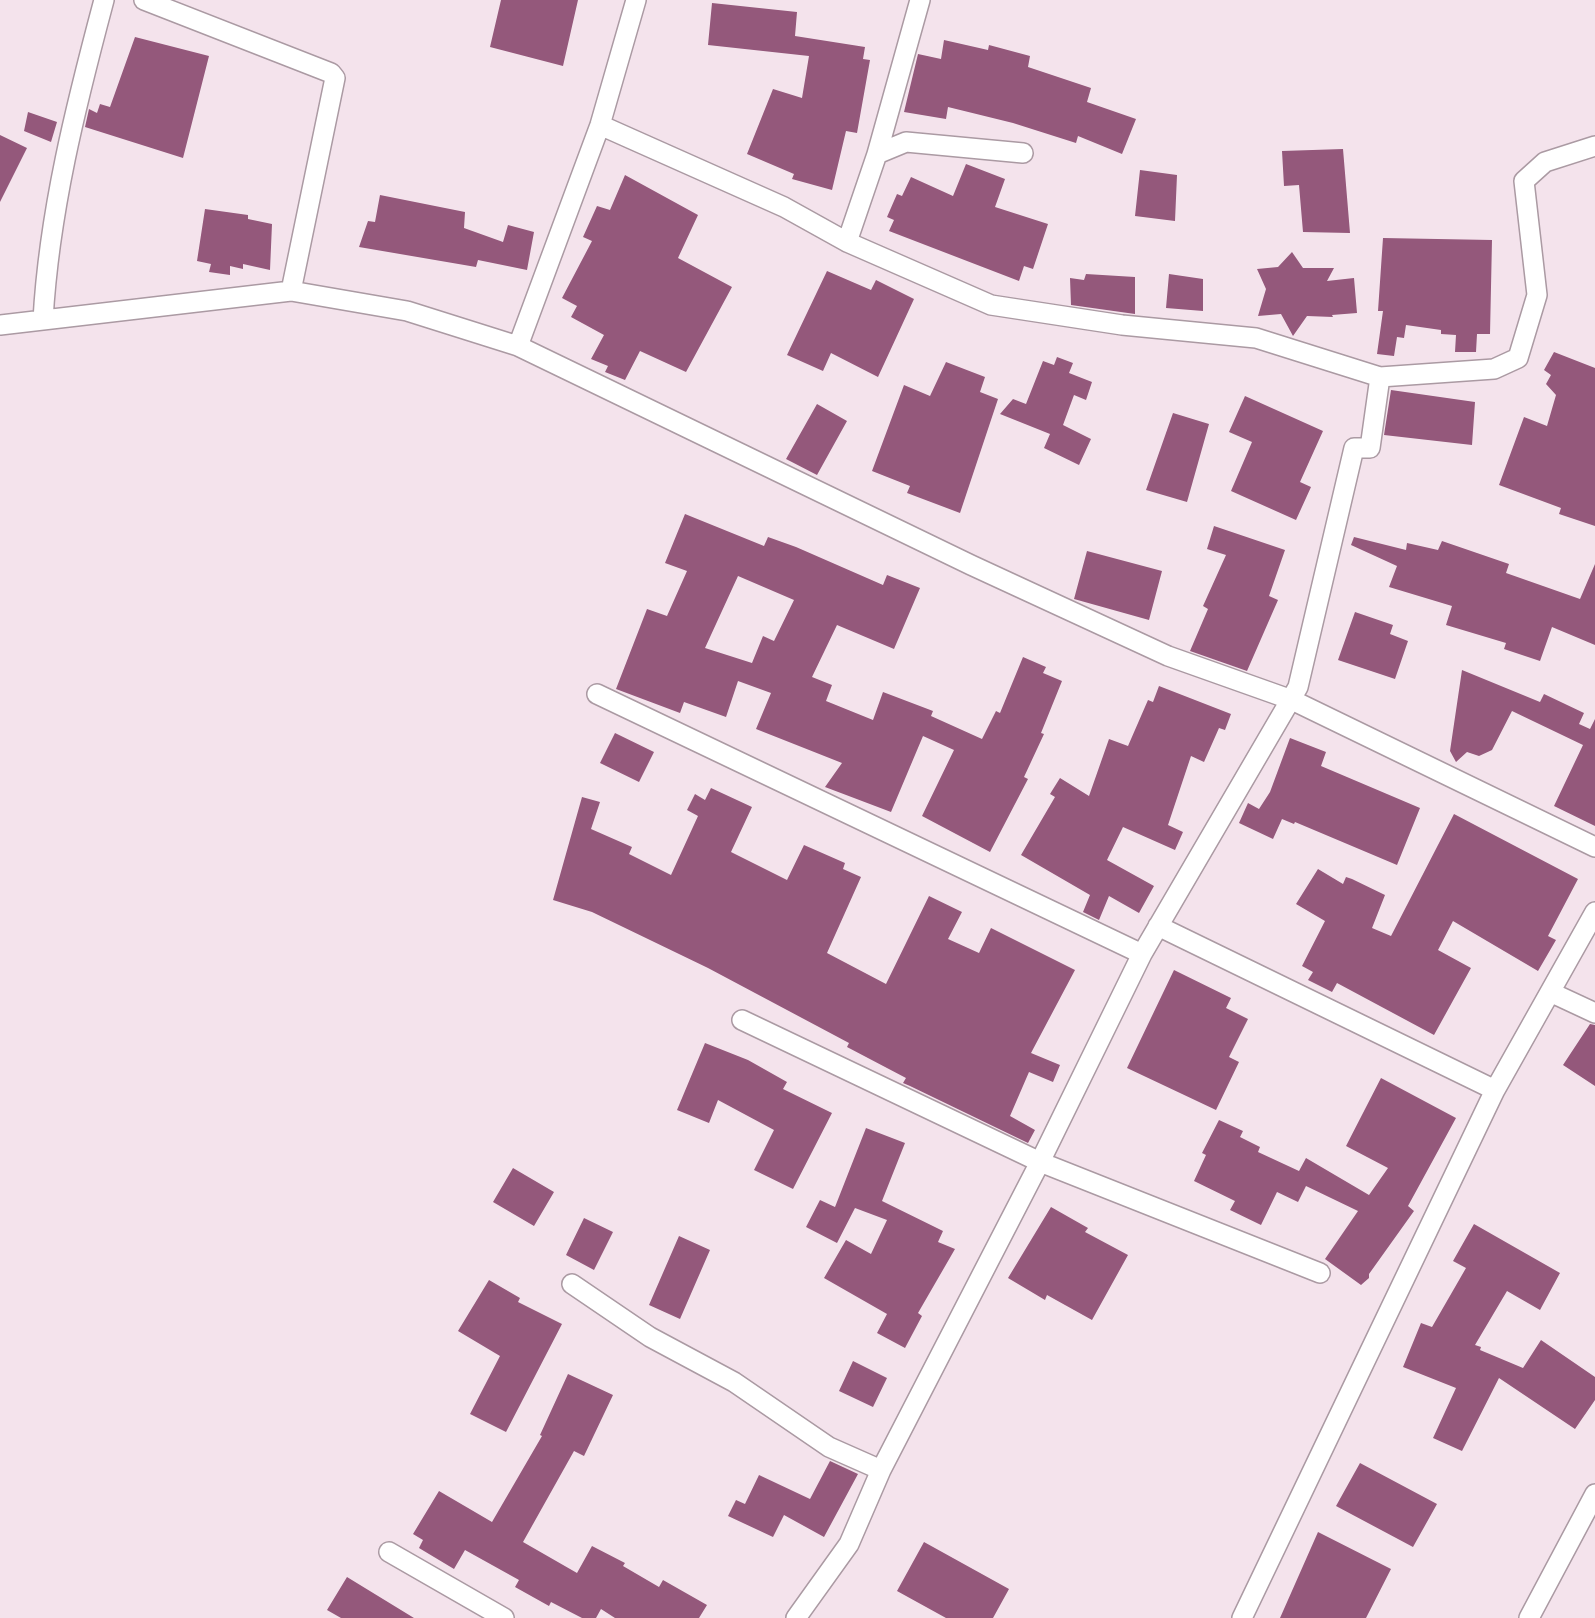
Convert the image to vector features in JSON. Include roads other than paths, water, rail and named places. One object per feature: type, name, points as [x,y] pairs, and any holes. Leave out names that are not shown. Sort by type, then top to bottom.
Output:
[{"type":"street","points":[[43,320],[46,269],[78,96],[104,0]]},
{"type":"street","points":[[144,0],[331,73],[335,78],[291,290]]},
{"type":"street","points":[[519,346],[600,125],[636,0]]},
{"type":"street","points":[[847,242],[877,154],[920,0]]},
{"type":"street","points":[[600,125],[784,207],[847,242],[991,305],[1122,324],[1256,338],[1380,377],[1494,369],[1518,358],[1537,295],[1524,181],[1545,162],[1595,146]]},
{"type":"street","points":[[877,154],[906,142],[1023,153]]},
{"type":"street","points":[[0,325],[291,290],[407,311],[519,346],[971,565],[1168,656],[1292,700],[1595,847]]},
{"type":"street","points":[[796,1618],[849,1544],[881,1471],[1040,1162],[1142,954],[1292,700],[1298,687],[1354,448],[1370,448],[1380,377]]},
{"type":"street","points":[[597,694],[1142,954]]},
{"type":"street","points":[[1242,1618],[1495,1090],[1595,912]]},
{"type":"street","points":[[1158,926],[1495,1090]]},
{"type":"street","points":[[1550,992],[1595,1013]]},
{"type":"street","points":[[742,1020],[1040,1162],[1320,1273]]},
{"type":"street","points":[[575,1286],[881,1471]]},
{"type":"street","points":[[1530,1618],[1595,1494]]},
{"type":"street","points":[[389,1552],[504,1618]]}]
